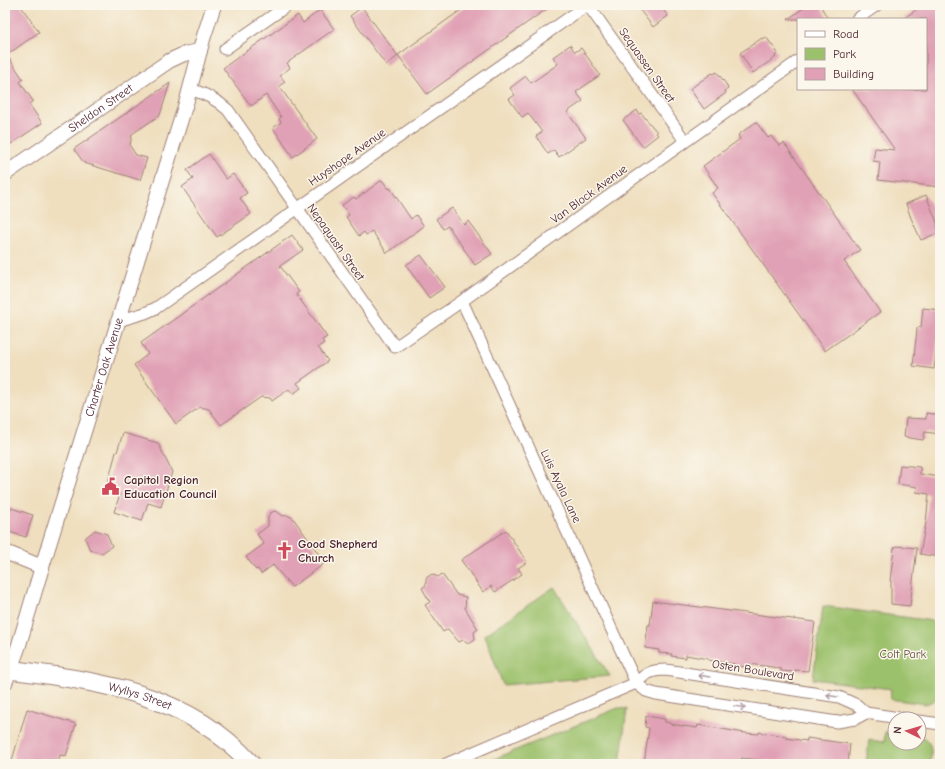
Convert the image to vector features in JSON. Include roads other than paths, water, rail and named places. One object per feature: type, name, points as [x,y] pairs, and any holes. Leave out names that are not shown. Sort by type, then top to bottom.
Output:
[{"type":"main road","name":"Wyllys Street","points":[[7,674],[49,675],[123,689],[157,700],[189,714],[226,738],[251,764]]},
{"type":"street","name":"Charter Oak Avenue","points":[[7,674],[18,648],[190,89],[214,5]]},
{"type":"street","points":[[225,49],[288,5]]},
{"type":"street","name":"Sequassen Street","points":[[588,5],[685,141]]},
{"type":"street","name":"Huyshope Avenue","points":[[118,321],[156,308],[296,208],[588,5]]},
{"type":"street","points":[[858,18],[877,5]]},
{"type":"street","name":"Sheldon Street","points":[[5,174],[169,61],[181,55],[200,51]]},
{"type":"street","name":"Van Block Avenue","points":[[395,347],[462,301],[797,62]]},
{"type":"street","name":"Nepaquash Street","points":[[190,89],[207,94],[220,102],[228,110],[395,347]]},
{"type":"street","name":"Luis Ayala Lane","points":[[462,301],[636,683]]},
{"type":"street","points":[[5,552],[42,567]]},
{"type":"street","name":"Osten Boulevard","points":[[446,764],[636,683],[644,675],[651,671],[666,670],[839,697],[857,704],[866,713],[887,716]]},
{"type":"street","name":"Osten Boulevard","points":[[636,683],[646,691],[656,694],[836,722],[855,719],[866,713]]},
{"type":"street","points":[[927,722],[940,724]]},
{"type":"place","name":"Capitol Region Education Council","points":[[111,487]]},
{"type":"place","name":"Good Shepherd Church","points":[[285,551]]},
{"type":"park label","name":"Colt Park","points":[[903,654]]}]
